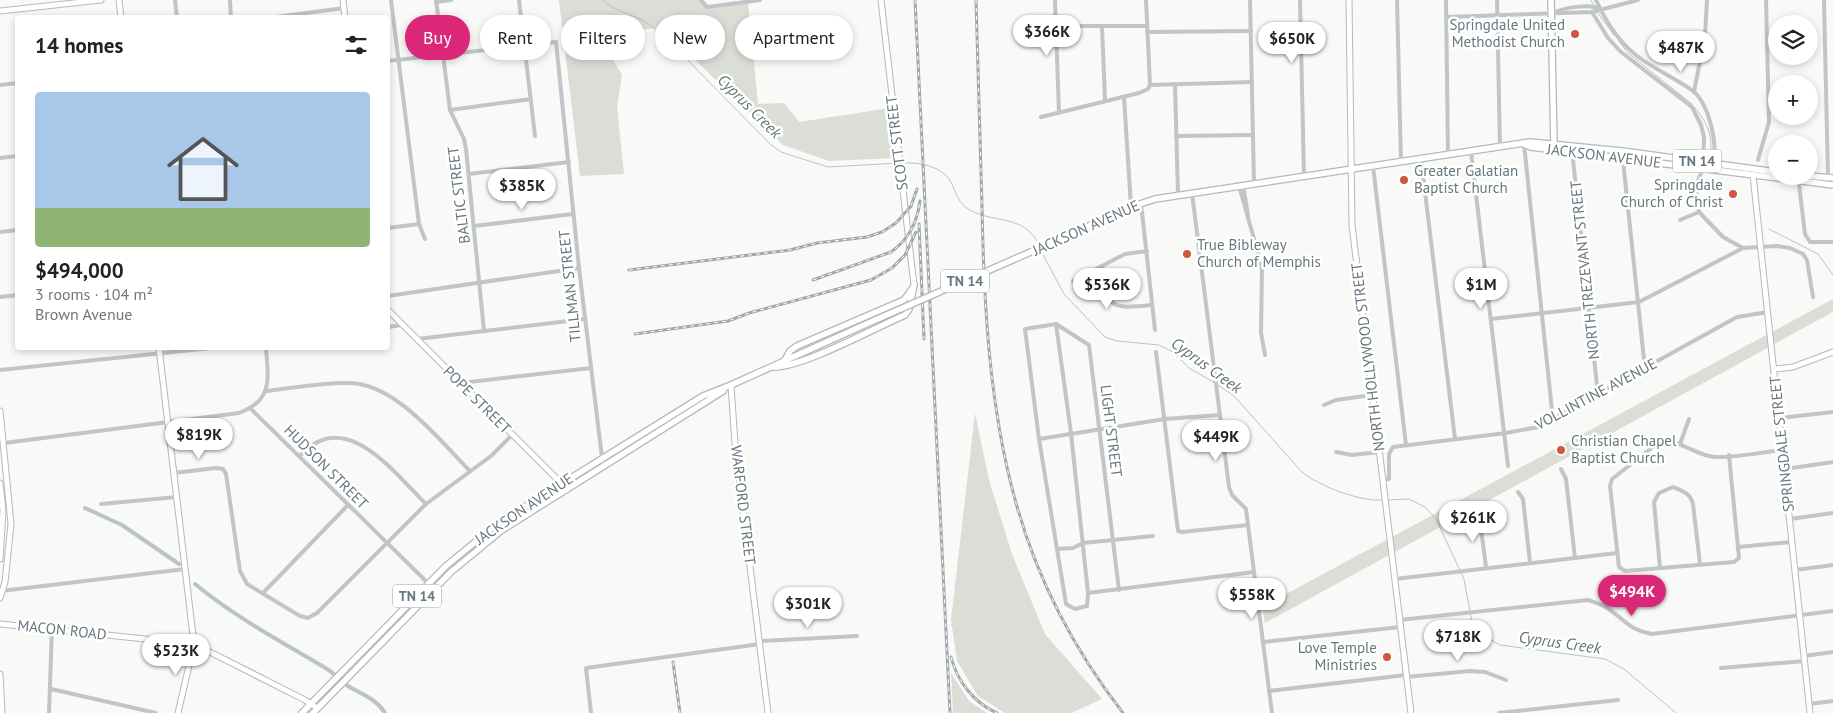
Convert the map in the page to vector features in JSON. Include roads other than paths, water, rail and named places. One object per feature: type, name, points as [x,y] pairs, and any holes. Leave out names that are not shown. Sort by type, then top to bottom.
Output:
[{"type":"main road","points":[[0,12],[101,0]]},
{"type":"main road","points":[[119,0],[121,15]]},
{"type":"main road","points":[[343,0],[345,15]]},
{"type":"main road","name":"SCOTT STREET","points":[[881,0],[914,285]]},
{"type":"main road","name":"NORTH HOLLYWOOD STREET","points":[[1349,0],[1352,225],[1411,713]]},
{"type":"main road","points":[[1551,0],[1554,146]]},
{"type":"main road","points":[[1543,142],[1550,138],[1553,130]]},
{"type":"main road","name":"JACKSON AVENUE","points":[[302,713],[428,583],[497,524],[703,396],[1141,203],[1241,185],[1500,148],[1530,142],[1543,142],[1554,146]]},
{"type":"main road","name":"JACKSON AVENUE","points":[[1524,144],[1532,147],[1554,146],[1622,151],[1768,174]]},
{"type":"main road","name":"JACKSON AVENUE","points":[[1572,148],[1622,158],[1702,165],[1714,159],[1753,172],[1768,172]]},
{"type":"main road","name":"SPRINGDALE STREET","points":[[1753,172],[1810,713]]},
{"type":"main road","points":[[1818,177],[1831,178]]},
{"type":"main road","name":"JACKSON AVENUE","points":[[1818,182],[1831,185]]},
{"type":"main road","points":[[785,360],[790,351],[797,346],[904,300],[914,285]]},
{"type":"main road","points":[[770,367],[784,367],[802,361],[905,316],[910,309],[914,285]]},
{"type":"main road","name":"POPE STREET","points":[[390,312],[566,489]]},
{"type":"main road","points":[[160,350],[194,644],[178,713]]},
{"type":"main road","points":[[1774,369],[1793,367],[1833,352]]},
{"type":"main road","name":"JACKSON AVENUE","points":[[315,711],[434,589],[502,530],[731,385]]},
{"type":"main road","name":"WARFORD STREET","points":[[731,385],[735,444],[768,713]]},
{"type":"main road","points":[[0,411],[11,524],[5,582],[0,590],[0,598]]},
{"type":"main road","points":[[0,483],[3,511],[0,559]]},
{"type":"main road","name":"MACON ROAD","points":[[0,624],[194,644],[311,703],[315,711]]},
{"type":"main road","points":[[0,674],[2,713]]},
{"type":"street","points":[[175,0],[177,15]]},
{"type":"street","points":[[230,0],[231,15]]},
{"type":"street","points":[[392,0],[419,224],[425,239]]},
{"type":"street","points":[[436,1],[451,0]]},
{"type":"street","points":[[519,0],[521,15]]},
{"type":"street","points":[[701,0],[707,7],[760,0]]},
{"type":"street","points":[[1055,0],[1059,113]]},
{"type":"street","points":[[1041,117],[1105,100],[1124,97],[1148,89],[1150,85],[1146,0]]},
{"type":"street","points":[[1250,0],[1254,183]]},
{"type":"street","points":[[1300,0],[1304,176]]},
{"type":"street","points":[[1397,0],[1401,162]]},
{"type":"street","points":[[1446,0],[1448,155]]},
{"type":"street","points":[[1497,0],[1500,148]]},
{"type":"street","points":[[1596,0],[1596,10],[1608,38],[1621,52],[1692,107],[1702,125],[1704,137],[1702,165],[1696,186],[1699,212],[1722,237],[1743,248]]},
{"type":"street","points":[[1447,17],[1552,13],[1560,9],[1596,10],[1638,0]]},
{"type":"street","points":[[1694,92],[1705,35],[1707,0]]},
{"type":"street","points":[[1758,160],[1769,122],[1766,0]]},
{"type":"street","points":[[1824,0],[1831,185]]},
{"type":"street","name":"BALTIC STREET","points":[[436,1],[438,15]]},
{"type":"street","points":[[291,15],[344,8]]},
{"type":"street","points":[[1596,10],[1636,55],[1694,92],[1712,127],[1714,159]]},
{"type":"street","points":[[1056,26],[1147,26]]},
{"type":"street","points":[[1102,26],[1105,100]]},
{"type":"street","points":[[1147,32],[1251,31]]},
{"type":"street","name":"TILLMAN STREET","points":[[551,43],[556,42],[590,368],[603,466]]},
{"type":"street","points":[[390,61],[405,59]]},
{"type":"street","name":"BALTIC STREET","points":[[444,60],[450,110],[464,139],[484,331]]},
{"type":"street","points":[[526,60],[535,136]]},
{"type":"street","points":[[1150,85],[1252,82]]},
{"type":"street","points":[[0,85],[15,83]]},
{"type":"street","points":[[1175,84],[1178,195]]},
{"type":"street","points":[[1124,97],[1131,207]]},
{"type":"street","points":[[450,110],[531,99]]},
{"type":"street","points":[[1176,136],[1253,135]]},
{"type":"street","points":[[1524,144],[1553,420]]},
{"type":"street","name":"NORTH TREZEVANT STREET","points":[[1572,148],[1598,395]]},
{"type":"street","points":[[1622,151],[1645,369]]},
{"type":"street","points":[[1471,152],[1506,433],[1508,466]]},
{"type":"street","points":[[0,158],[15,156]]},
{"type":"street","points":[[1421,159],[1455,439]]},
{"type":"street","points":[[469,174],[569,162]]},
{"type":"street","points":[[1373,166],[1406,445]]},
{"type":"street","points":[[1241,185],[1262,267],[1261,333],[1265,355]]},
{"type":"street","points":[[1799,185],[1805,234],[1810,242],[1833,242]]},
{"type":"street","points":[[1192,193],[1229,487],[1232,495],[1246,508],[1272,713]]},
{"type":"street","points":[[1141,203],[1156,330]]},
{"type":"street","points":[[1680,220],[1699,212]]},
{"type":"street","points":[[474,226],[573,214]]},
{"type":"street","points":[[390,228],[419,224]]},
{"type":"street","points":[[0,232],[15,230]]},
{"type":"street","points":[[1491,319],[1590,306],[1639,302],[1743,248],[1790,248],[1803,254],[1807,260],[1813,298]]},
{"type":"street","points":[[1073,281],[1125,254],[1147,251]]},
{"type":"street","points":[[1102,266],[1105,293],[1109,301],[1124,308],[1152,305]]},
{"type":"street","points":[[390,296],[476,285],[480,282],[579,268]]},
{"type":"street","points":[[0,297],[15,294]]},
{"type":"street","name":"VOLLINTINE AVENUE","points":[[1383,480],[1389,479],[1389,454],[1393,447],[1529,430],[1553,420],[1736,317],[1768,312]]},
{"type":"street","points":[[417,339],[585,319]]},
{"type":"street","points":[[1056,324],[1071,433],[1088,593],[1087,606],[1075,609],[1066,604],[1064,595],[1039,439],[1025,328],[1056,324]]},
{"type":"street","name":"LIGHT STREET","points":[[1056,324],[1089,345],[1119,590]]},
{"type":"street","points":[[390,327],[402,325]]},
{"type":"street","points":[[0,370],[160,350]]},
{"type":"street","points":[[4,443],[232,415],[250,408],[266,391],[269,376],[266,350]]},
{"type":"street","points":[[1156,352],[1178,529],[1180,532],[1185,532],[1248,524]]},
{"type":"street","points":[[460,383],[590,368]]},
{"type":"street","points":[[266,391],[352,383],[373,389],[394,398],[408,409],[470,471]]},
{"type":"street","points":[[1324,405],[1336,400],[1372,395]]},
{"type":"street","name":"HUDSON STREET","points":[[250,408],[434,589]]},
{"type":"street","points":[[1780,418],[1833,412]]},
{"type":"street","points":[[1039,439],[1100,428],[1219,414]]},
{"type":"street","points":[[672,415],[675,422]]},
{"type":"street","points":[[1680,444],[1689,419]]},
{"type":"street","points":[[174,473],[216,468],[223,469],[226,474],[240,571],[247,584],[264,592],[300,616],[308,618],[317,613],[426,504],[491,456],[512,435]]},
{"type":"street","points":[[300,456],[318,442],[335,437],[355,440],[367,447],[426,504]]},
{"type":"street","points":[[1729,456],[1738,558],[1734,562],[1625,571],[1619,567],[1610,486],[1612,479],[1659,442],[1668,440],[1709,456],[1729,456],[1782,450]]},
{"type":"street","points":[[1336,452],[1352,455],[1379,452]]},
{"type":"street","points":[[1785,469],[1833,462]]},
{"type":"street","points":[[1561,468],[1566,479],[1575,558]]},
{"type":"street","points":[[1660,568],[1654,502],[1659,493],[1673,487],[1685,492],[1694,504],[1700,564]]},
{"type":"street","points":[[1518,492],[1523,499],[1530,562]]},
{"type":"street","points":[[101,504],[177,498]]},
{"type":"street","points":[[264,592],[348,505]]},
{"type":"street","points":[[1790,518],[1833,513]]},
{"type":"street","points":[[1477,514],[1480,522],[1486,567]]},
{"type":"street","points":[[497,524],[502,530]]},
{"type":"street","points":[[1056,549],[1153,536]]},
{"type":"street","points":[[1738,547],[1792,542]]},
{"type":"street","points":[[1395,579],[1617,553]]},
{"type":"street","points":[[1795,570],[1833,565]]},
{"type":"street","points":[[0,590],[185,569]]},
{"type":"street","points":[[1088,593],[1254,572]]},
{"type":"street","points":[[1399,620],[1588,600],[1607,608],[1627,625],[1638,631],[1652,634],[1833,611]]},
{"type":"street","points":[[1264,642],[1400,627]]},
{"type":"street","points":[[49,713],[52,628]]},
{"type":"street","points":[[592,713],[586,668],[760,642],[857,636]]},
{"type":"street","points":[[1721,668],[1804,658],[1833,652]]},
{"type":"street","points":[[1269,691],[1470,671],[1485,672],[1506,680]]},
{"type":"street","points":[[51,689],[156,713]]},
{"type":"street","points":[[1499,713],[1618,700]]},
{"type":"street","points":[[1809,704],[1833,701]]},
{"type":"waterway","name":"Cyprus Creek","points":[[603,0],[610,6],[644,21],[662,34],[770,144],[781,152],[828,167],[899,163]]},
{"type":"waterway","points":[[1591,0],[1594,6]]},
{"type":"waterway","points":[[1597,12],[1614,35]]},
{"type":"waterway","points":[[1618,40],[1628,53],[1692,104]]},
{"type":"waterway","points":[[1694,107],[1706,123],[1711,143],[1709,156],[1712,159]]},
{"type":"waterway","name":"Cyprus Creek","points":[[903,163],[923,164],[942,172],[951,182],[958,198],[966,207],[980,214],[1009,221],[1026,228],[1039,245]]},
{"type":"waterway","points":[[1769,229],[1818,254],[1833,275]]},
{"type":"waterway","name":"Cyprus Creek","points":[[1040,249],[1064,294],[1105,337],[1117,341],[1159,345],[1173,352],[1189,368],[1215,383]]},
{"type":"waterway","name":"Cyprus Creek","points":[[1218,385],[1233,395],[1302,472],[1309,477],[1329,488],[1352,496],[1383,500]]},
{"type":"waterway","name":"Cyprus Creek","points":[[1387,500],[1409,499],[1425,507],[1436,519],[1464,579],[1472,622],[1481,634],[1500,645],[1605,659],[1624,669],[1676,713]]},
{"type":"waterway","points":[[85,508],[122,525],[179,564]]},
{"type":"waterway","points":[[195,584],[242,618],[330,671],[348,686],[373,700],[385,713]]},
{"type":"railway","points":[[915,0],[950,713]]},
{"type":"railway","points":[[976,0],[987,319],[994,393],[1007,467],[1025,531],[1046,586],[1089,665],[1123,713]]},
{"type":"railway","points":[[629,270],[790,250],[817,243],[867,237],[882,232],[896,223],[911,206],[917,189]]},
{"type":"railway","points":[[813,280],[891,252],[903,242],[911,230],[917,216],[920,201]]},
{"type":"railway","points":[[919,224],[924,339]]},
{"type":"railway","points":[[635,334],[728,321],[749,313],[871,280],[892,268],[905,255],[916,232]]},
{"type":"railway","points":[[951,657],[962,683],[974,697],[997,713]]},
{"type":"railway","points":[[673,662],[680,713]]},
{"type":"place","name":"Springdale United Methodist Church","points":[[1575,34]]},
{"type":"place","name":"Greater Galatian Baptist Church","points":[[1404,180]]},
{"type":"place","name":"Springdale Church of Christ","points":[[1733,194]]},
{"type":"place","name":"True Bibleway Church of Memphis","points":[[1187,254]]},
{"type":"place","name":"Christian Chapel Baptist Church","points":[[1561,450]]},
{"type":"place","name":"Love Temple Ministries","points":[[1387,657]]}]
